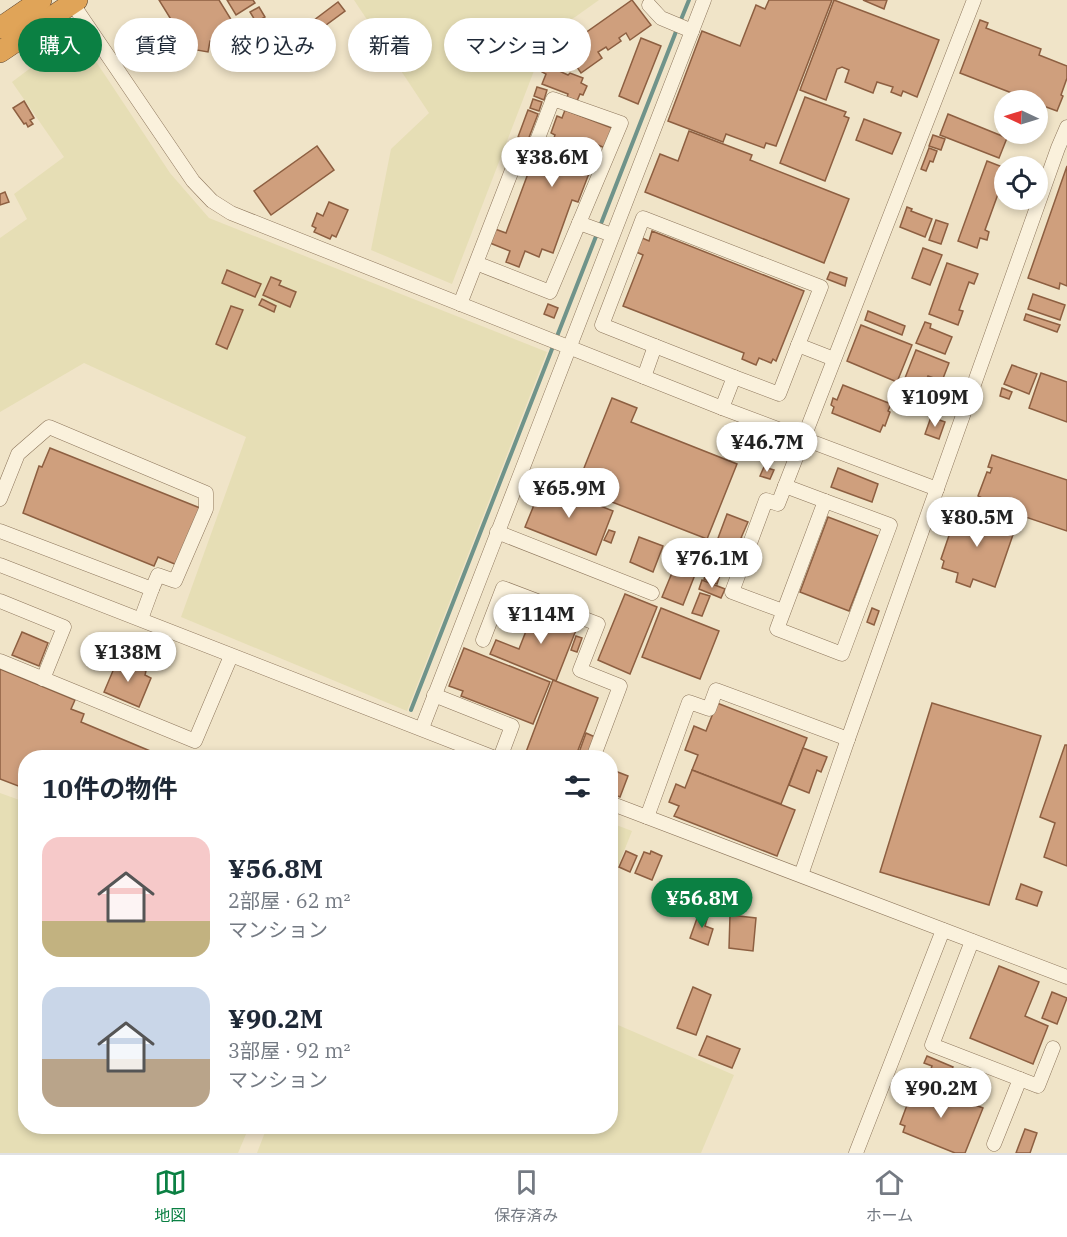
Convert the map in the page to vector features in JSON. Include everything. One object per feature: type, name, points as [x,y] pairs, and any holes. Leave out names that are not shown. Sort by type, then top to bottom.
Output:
[{"type":"highway","points":[[0,28],[41,0]]},
{"type":"highway","points":[[0,52],[73,1]]},
{"type":"street","points":[[422,728],[497,532],[560,343],[608,234],[683,27],[704,0]]},
{"type":"street","points":[[783,611],[732,591],[766,500],[778,504],[974,0]]},
{"type":"street","points":[[73,1],[193,181],[212,201],[231,213],[722,408],[937,489]]},
{"type":"street","points":[[649,4],[661,18],[683,27]]},
{"type":"street","points":[[460,304],[521,147],[533,151],[554,99],[621,123],[584,225],[550,292],[476,263]]},
{"type":"street","points":[[801,875],[1067,127]]},
{"type":"street","points":[[643,218],[821,287],[798,345],[779,394],[602,325],[643,218]]},
{"type":"street","points":[[584,225],[608,234]]},
{"type":"street","points":[[798,345],[834,359]]},
{"type":"street","points":[[644,377],[655,346]]},
{"type":"street","points":[[722,408],[734,377]]},
{"type":"street","points":[[0,499],[18,454],[49,427],[206,493],[206,509],[175,581],[158,574],[141,619]]},
{"type":"street","points":[[785,486],[890,525],[842,654],[777,629],[825,501]]},
{"type":"street","points":[[0,531],[152,589]]},
{"type":"street","points":[[497,532],[652,593]]},
{"type":"street","points":[[0,565],[477,750]]},
{"type":"street","points":[[483,640],[503,588],[598,624],[580,670],[620,686],[596,750]]},
{"type":"street","points":[[473,595],[497,605]]},
{"type":"street","points":[[0,600],[64,627],[43,679]]},
{"type":"street","points":[[0,661],[195,741],[231,656]]},
{"type":"street","points":[[647,817],[689,702],[709,709],[716,690],[848,739]]},
{"type":"street","points":[[434,695],[512,726],[501,750]]},
{"type":"street","points":[[618,806],[1067,977]]},
{"type":"street","points":[[856,1153],[943,930]]},
{"type":"street","points":[[972,941],[932,1045],[1038,1086],[1053,1048]]},
{"type":"street","points":[[994,1144],[1020,1079]]},
{"type":"shaded area","points":[[354,0],[599,0],[574,18],[444,18],[444,72],[534,72],[452,284],[371,250],[391,149],[429,113],[402,72],[432,72],[432,18],[366,18]]},
{"type":"shaded area","points":[[102,71],[170,173],[209,218],[547,352],[407,711],[181,617],[246,437],[84,363],[0,412],[0,238],[27,219],[14,194],[64,157],[12,82],[25,72]]},
{"type":"shaded area","points":[[0,793],[18,799],[18,1134],[246,1134],[238,1153],[0,1153]]},
{"type":"shaded area","points":[[618,826],[632,831],[618,866]]},
{"type":"shaded area","points":[[618,1025],[734,1075],[701,1153],[257,1153],[264,1134],[618,1134]]},
{"type":"building","points":[[159,0],[219,0],[230,18],[210,18],[208,52],[198,50],[198,18],[170,18]]},
{"type":"building","points":[[227,0],[253,0],[255,3],[236,15]]},
{"type":"building","points":[[632,0],[651,25],[630,40],[626,33],[619,38],[621,41],[608,50],[606,47],[598,52],[602,58],[591,66],[591,29]]},
{"type":"building","points":[[769,0],[832,0],[776,146],[766,143],[764,148],[726,134],[723,142],[668,121],[702,31],[740,46],[756,5],[765,9]]},
{"type":"building","points":[[834,0],[939,40],[917,97],[903,91],[901,96],[891,92],[893,87],[877,82],[873,93],[845,82],[849,70],[842,67],[837,69],[826,100],[800,90]]},
{"type":"building","points":[[863,0],[887,0],[884,9]]},
{"type":"building","points":[[338,2],[345,11],[336,18],[317,18]]},
{"type":"building","points":[[259,7],[265,17],[254,18],[250,12]]},
{"type":"building","points":[[980,20],[988,23],[986,28],[1041,49],[1039,55],[1067,66],[1067,78],[1061,95],[1063,96],[1057,111],[1048,108],[1048,90],[1004,90],[960,73]]},
{"type":"building","points":[[641,38],[661,46],[638,104],[619,96]]},
{"type":"building","points":[[542,72],[561,72],[568,75],[570,73],[583,78],[581,83],[587,86],[577,101],[567,97],[568,94],[542,84],[546,74]]},
{"type":"building","points":[[537,87],[547,90],[544,100],[534,96]]},
{"type":"building","points":[[805,97],[846,112],[844,116],[849,118],[825,181],[780,163]]},
{"type":"building","points":[[533,99],[542,102],[539,111],[530,108]]},
{"type":"building","points":[[24,101],[34,118],[30,120],[33,124],[28,127],[13,108]]},
{"type":"building","points":[[528,110],[538,114],[528,140],[518,137]]},
{"type":"building","points":[[565,110],[612,128],[605,148],[598,145],[594,155],[580,152],[578,158],[593,163],[578,202],[572,200],[553,253],[542,249],[539,257],[525,251],[519,267],[506,262],[510,251],[490,243],[495,229],[506,233],[533,160],[545,164],[555,135],[551,133],[557,116],[562,118]]},
{"type":"building","points":[[948,114],[994,133],[994,144],[1005,144],[1000,156],[994,156],[940,135]]},
{"type":"building","points":[[864,119],[901,133],[892,154],[856,140]]},
{"type":"building","points":[[689,131],[752,155],[750,160],[849,199],[824,263],[645,192],[660,154],[678,161]]},
{"type":"building","points":[[933,135],[945,139],[941,150],[929,146]]},
{"type":"building","points":[[317,146],[334,170],[271,215],[254,191]]},
{"type":"building","points":[[929,148],[937,151],[926,171],[921,169]]},
{"type":"building","points":[[987,161],[994,164],[994,205],[985,230],[989,232],[987,240],[980,238],[977,248],[958,241]]},
{"type":"building","points":[[1067,166],[1067,286],[1060,283],[1059,289],[1028,278]]},
{"type":"building","points":[[5,192],[9,202],[0,205],[0,194]]},
{"type":"building","points":[[329,202],[348,210],[336,237],[332,235],[330,239],[314,232],[316,228],[312,226],[317,213],[323,216]]},
{"type":"building","points":[[907,207],[912,209],[911,211],[932,219],[925,237],[900,227]]},
{"type":"building","points":[[936,220],[948,224],[941,244],[929,240]]},
{"type":"building","points":[[652,231],[804,291],[776,361],[773,359],[771,363],[759,358],[756,365],[742,359],[744,353],[623,306],[643,255],[634,251],[640,237],[649,241]]},
{"type":"building","points":[[923,248],[942,255],[930,285],[912,278]]},
{"type":"building","points":[[947,263],[978,274],[974,284],[969,282],[959,310],[963,311],[958,325],[929,314]]},
{"type":"building","points":[[227,270],[261,284],[255,297],[222,283]]},
{"type":"building","points":[[830,272],[847,278],[845,286],[827,279]]},
{"type":"building","points":[[271,277],[281,281],[279,285],[296,292],[290,307],[263,295]]},
{"type":"building","points":[[1033,294],[1065,305],[1060,320],[1028,309]]},
{"type":"building","points":[[262,299],[276,306],[274,312],[259,305]]},
{"type":"building","points":[[548,304],[558,308],[554,318],[544,314]]},
{"type":"building","points":[[231,306],[243,310],[227,349],[216,344]]},
{"type":"building","points":[[868,311],[905,326],[902,335],[865,320]]},
{"type":"building","points":[[1026,314],[1060,325],[1057,332],[1024,320]]},
{"type":"building","points":[[925,322],[931,324],[930,328],[952,337],[945,354],[916,343]]},
{"type":"building","points":[[861,325],[912,345],[897,382],[847,361]]},
{"type":"building","points":[[916,350],[949,363],[942,381],[928,376],[926,381],[921,380],[911,407],[896,401]]},
{"type":"building","points":[[1012,365],[1037,374],[1029,394],[1004,384]]},
{"type":"building","points":[[1041,373],[1067,382],[1067,422],[1029,408]]},
{"type":"building","points":[[843,385],[891,404],[885,426],[883,425],[880,432],[832,413],[833,398],[837,400]]},
{"type":"building","points":[[1002,388],[1012,392],[1009,399],[1000,396]]},
{"type":"building","points":[[612,398],[637,408],[631,422],[737,464],[707,539],[576,488]]},
{"type":"building","points":[[931,417],[945,422],[939,439],[925,434]]},
{"type":"building","points":[[50,448],[200,508],[177,565],[158,557],[154,566],[23,513],[39,466],[42,467]]},
{"type":"building","points":[[992,455],[1067,480],[1067,531],[981,502],[982,498],[978,496],[987,472],[990,473],[992,468],[988,467]]},
{"type":"building","points":[[764,467],[774,470],[770,479],[760,476]]},
{"type":"building","points":[[838,468],[878,484],[872,502],[831,487]]},
{"type":"building","points":[[543,483],[613,511],[596,555],[525,527]]},
{"type":"building","points":[[962,508],[1016,526],[995,587],[973,579],[970,587],[956,582],[958,573],[942,568],[944,561],[941,559],[954,521],[958,522]]},
{"type":"building","points":[[727,514],[748,522],[741,538],[747,540],[745,547],[739,545],[731,565],[711,557]]},
{"type":"building","points":[[828,517],[878,536],[849,611],[800,592]]},
{"type":"building","points":[[609,530],[615,532],[611,543],[604,540]]},
{"type":"building","points":[[639,537],[663,546],[653,572],[630,562]]},
{"type":"building","points":[[686,539],[706,547],[683,605],[662,597]]},
{"type":"building","points":[[711,559],[724,564],[717,584],[704,579]]},
{"type":"building","points":[[702,580],[725,589],[721,598],[699,589]]},
{"type":"building","points":[[700,593],[710,596],[702,616],[692,613]]},
{"type":"building","points":[[625,594],[657,607],[630,674],[598,660]]},
{"type":"building","points":[[535,608],[578,625],[556,681],[490,654],[496,640],[519,649]]},
{"type":"building","points":[[661,608],[719,631],[700,679],[642,657]]},
{"type":"building","points":[[872,608],[879,611],[874,625],[867,622]]},
{"type":"building","points":[[22,632],[48,643],[39,666],[12,655]]},
{"type":"building","points":[[576,636],[582,638],[577,652],[571,650]]},
{"type":"building","points":[[464,648],[550,682],[533,724],[461,696],[463,691],[449,686]]},
{"type":"building","points":[[118,659],[146,671],[145,675],[151,678],[139,707],[104,692]]},
{"type":"building","points":[[0,669],[75,700],[71,709],[84,714],[81,722],[148,750],[18,750],[18,786],[0,779]]},
{"type":"building","points":[[553,680],[598,698],[578,750],[527,750]]},
{"type":"building","points":[[717,703],[807,738],[781,804],[692,770],[698,755],[685,750],[694,726],[706,731]]},
{"type":"building","points":[[932,703],[1041,736],[989,905],[880,872]]},
{"type":"building","points":[[586,733],[595,737],[590,750],[580,750]]},
{"type":"building","points":[[1065,745],[1067,745],[1067,866],[1044,857],[1055,823],[1040,817]]},
{"type":"building","points":[[803,748],[827,757],[821,772],[817,770],[809,793],[789,785]]},
{"type":"building","points":[[692,770],[795,810],[777,856],[674,816],[679,806],[669,802],[676,784],[685,788]]},
{"type":"building","points":[[618,772],[628,776],[620,797],[618,796]]},
{"type":"building","points":[[626,851],[637,856],[630,872],[619,867]]},
{"type":"building","points":[[651,851],[662,856],[652,880],[635,873],[644,852],[650,854]]},
{"type":"building","points":[[1021,884],[1042,892],[1037,906],[1016,899]]},
{"type":"building","points":[[700,910],[706,912],[705,915],[708,916],[705,926],[713,929],[708,945],[690,938]]},
{"type":"building","points":[[730,915],[756,918],[753,951],[729,948]]},
{"type":"building","points":[[999,966],[1039,982],[1025,1016],[1048,1026],[1033,1064],[970,1038]]},
{"type":"building","points":[[693,987],[711,995],[696,1035],[677,1028]]},
{"type":"building","points":[[1052,992],[1067,998],[1057,1024],[1042,1018]]},
{"type":"building","points":[[707,1036],[740,1049],[732,1068],[699,1055]]},
{"type":"building","points":[[927,1056],[953,1067],[948,1079],[930,1072],[932,1066],[924,1063]]},
{"type":"building","points":[[922,1084],[983,1108],[965,1153],[955,1153],[903,1132],[905,1126],[900,1124],[913,1089],[919,1091]]},
{"type":"building","points":[[1025,1129],[1037,1133],[1030,1153],[1016,1153]]},
{"type":"waterway","points":[[680,22],[689,0]]},
{"type":"waterway","points":[[411,710],[677,29]]}]
